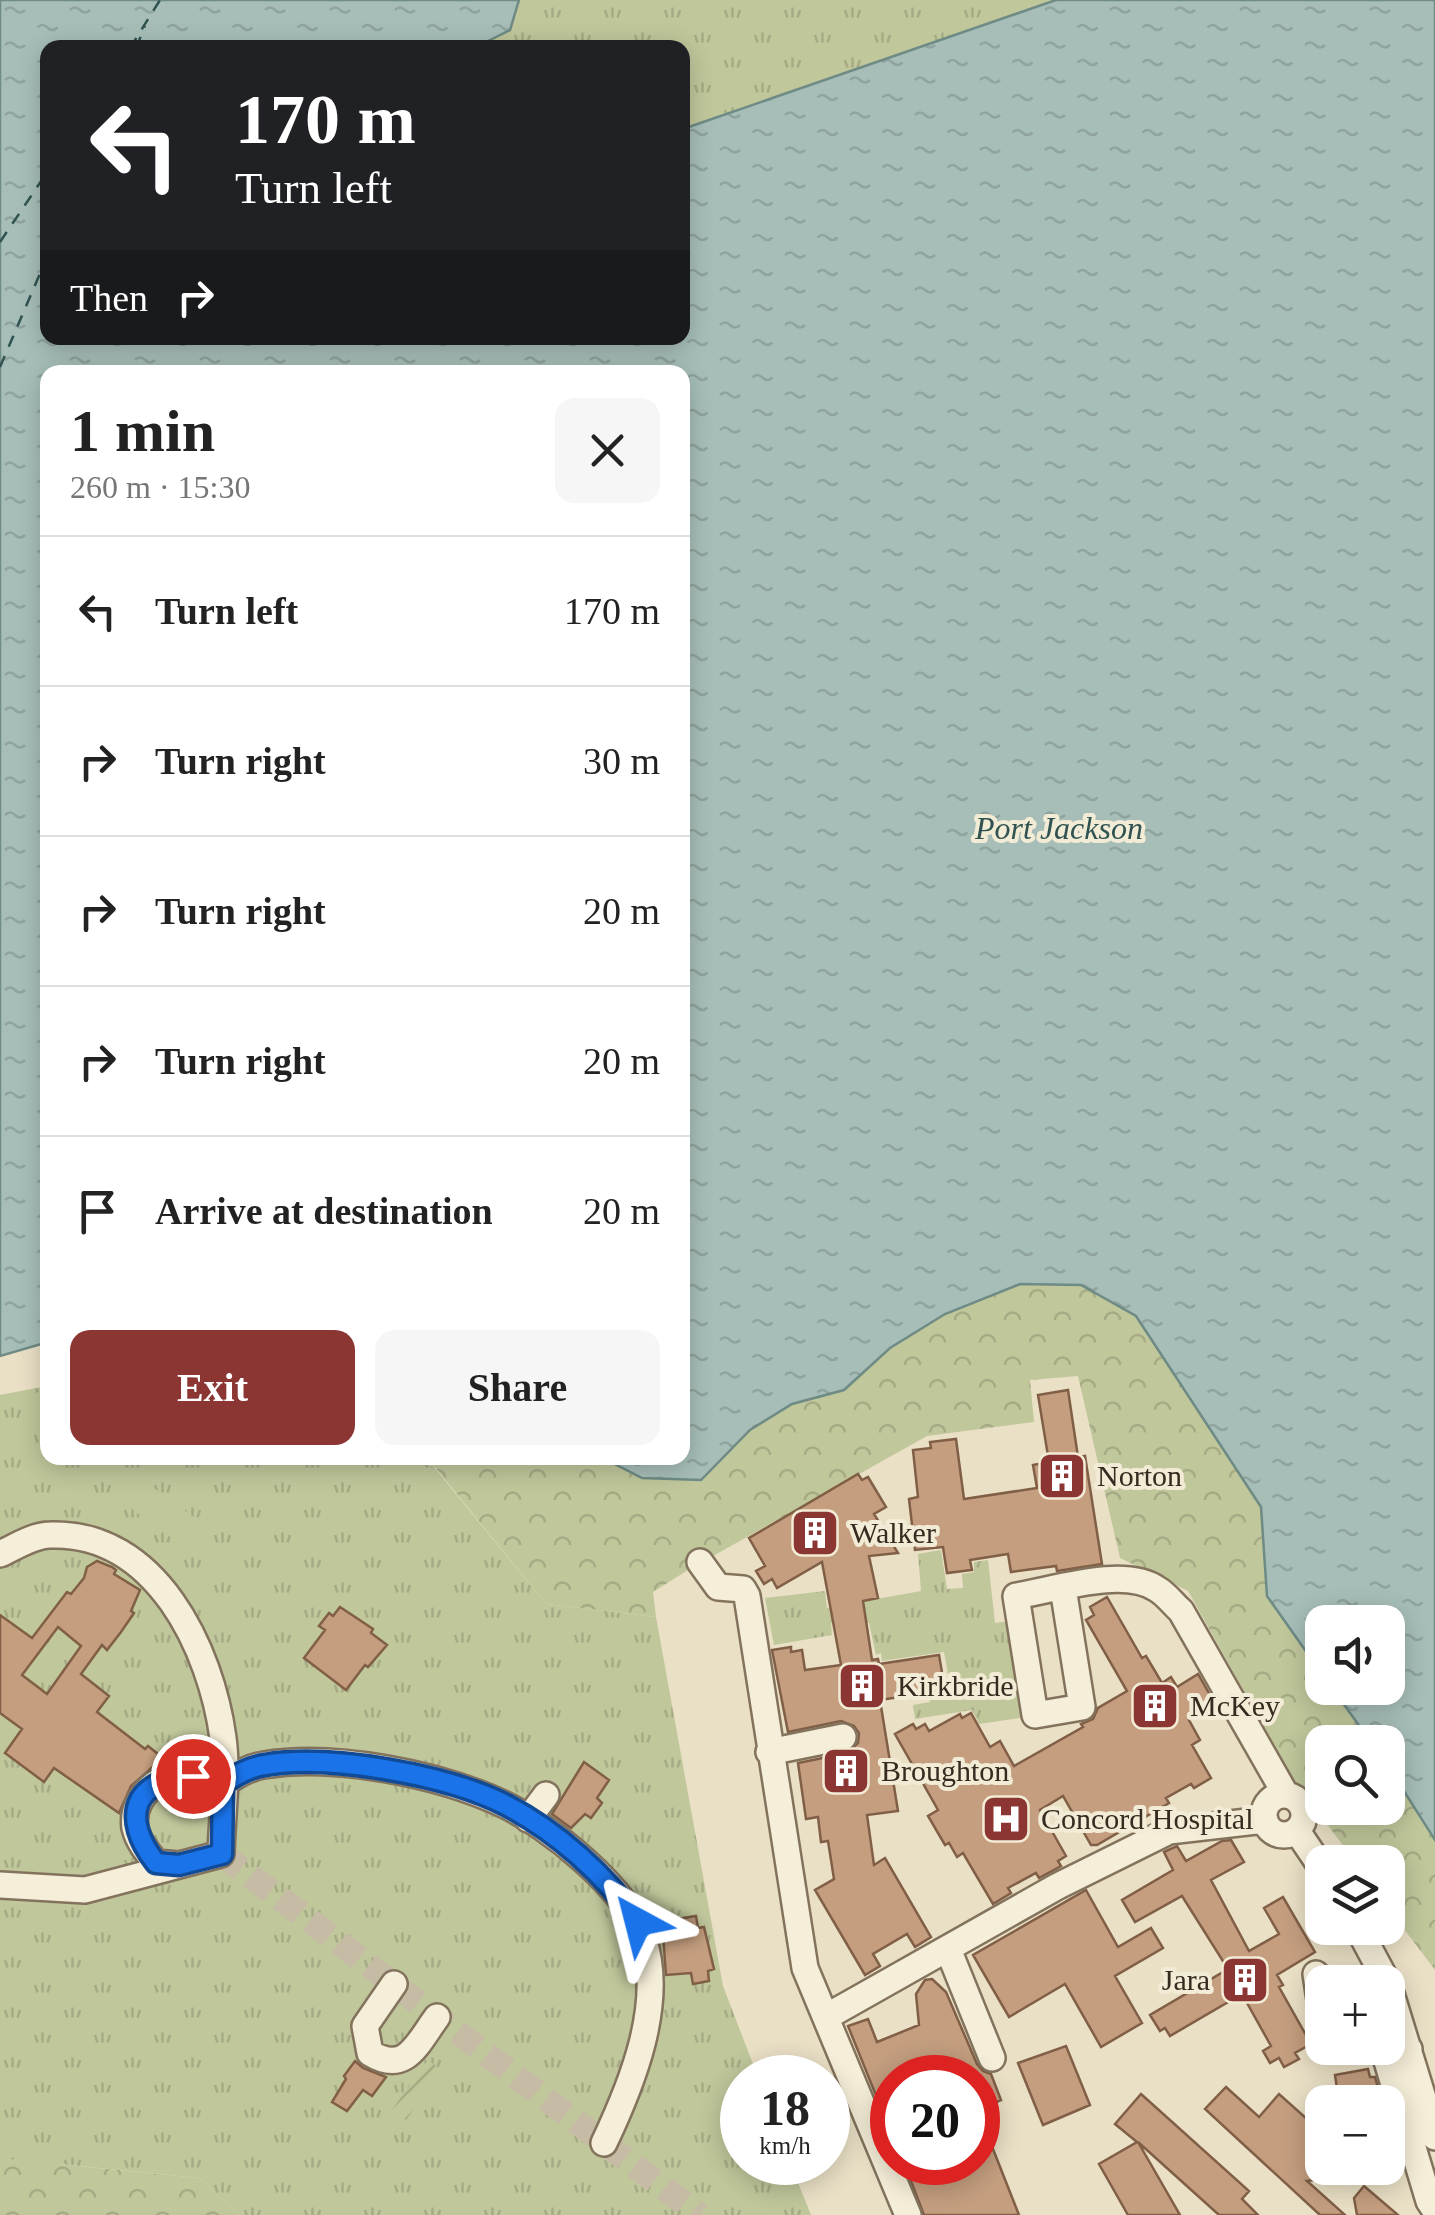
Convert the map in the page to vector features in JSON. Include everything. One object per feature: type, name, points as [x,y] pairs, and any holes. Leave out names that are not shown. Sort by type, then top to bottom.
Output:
[{"type":"lane","points":[[0,1554],[46,1534],[86,1538],[127,1554],[165,1591],[200,1650],[222,1735],[223,1792],[222,1854],[85,1890],[0,1885]]},
{"type":"lane","points":[[700,1562],[718,1586],[735,1586],[743,1589],[746,1596],[800,1949],[908,2215]]},
{"type":"lane","points":[[1063,1588],[1082,1707],[1035,1715],[1016,1596],[1109,1579],[1136,1579],[1157,1588],[1181,1610],[1286,1795],[1298,1801],[1304,1813],[1297,1832]]},
{"type":"lane","points":[[769,1752],[843,1737]]},
{"type":"lane","points":[[223,1792],[238,1774],[263,1765],[321,1762],[405,1773],[487,1798],[528,1818],[604,1879],[638,1922],[645,1942],[649,1998],[643,2035],[619,2111],[604,2142]]},
{"type":"lane","points":[[179,1865],[156,1863],[142,1846],[134,1825],[139,1804],[150,1785],[171,1777],[193,1776],[223,1792]]},
{"type":"lane","points":[[528,1818],[546,1795]]},
{"type":"lane","points":[[1265,1820],[1269,1802],[1286,1795]]},
{"type":"lane","points":[[826,2017],[1058,1886],[1169,1830],[1265,1820]]},
{"type":"lane","points":[[1265,1820],[1278,1834],[1297,1832]]},
{"type":"lane","points":[[1297,1832],[1306,1845]]},
{"type":"lane","points":[[948,1949],[991,2055]]},
{"type":"lane","points":[[394,1984],[365,2026],[370,2052],[385,2062],[396,2063],[408,2054],[437,2016]]},
{"type":"lane","points":[[1393,2065],[1429,2201],[1435,2210]]},
{"type":"lane","points":[[1404,2065],[1428,2088],[1435,2137]]},
{"type":"green space","points":[[519,0],[1056,0],[690,127],[690,40],[490,40],[510,30]]},
{"type":"green space","points":[[1041,1257],[1152,1307],[1265,1447],[1311,1605],[1305,1605],[1305,1705],[1370,1705],[1385,1725],[1305,1725],[1305,1794],[1188,1591],[1120,1558],[1078,1376],[1030,1380],[1034,1422],[927,1436],[688,1570],[653,1592],[656,1617],[546,1604],[430,1465],[690,1465],[690,1454]]},
{"type":"green space","points":[[40,1387],[40,1465],[429,1465],[546,1604],[656,1617],[723,1986],[750,2055],[720,2055],[720,2185],[799,2185],[811,2215],[239,2215],[199,2178],[0,2158],[0,1395]]},
{"type":"green space","points":[[143,1480],[195,1518],[177,1542],[125,1504]]},
{"type":"green space","points":[[941,1550],[947,1589],[963,1588],[962,1574],[974,1572],[974,1562],[988,1560],[995,1623],[1009,1621],[1026,1717],[979,1724],[972,1710],[915,1719],[913,1705],[930,1702],[929,1694],[951,1691],[944,1652],[882,1661],[881,1653],[876,1655],[869,1623],[861,1623],[860,1617],[831,1623],[832,1635],[774,1645],[765,1598],[825,1591],[827,1608],[921,1591],[918,1554]]},
{"type":"green space","points":[[1405,1752],[1435,1792],[1435,1970],[1405,1930],[1405,1845],[1342,1845],[1328,1825],[1405,1825]]},
{"type":"green space","points":[[428,2060],[442,2070],[406,2120],[392,2110]]},
{"type":"green space","points":[[0,2066],[58,2164],[199,2178],[239,2215],[0,2215]]},
{"type":"water","name":"Port Jackson","points":[[0,0],[519,0],[510,30],[490,40],[40,40],[40,345],[690,345],[690,127],[1056,0],[1435,0],[1435,1840],[1405,1793],[1405,1725],[1359,1725],[1344,1705],[1405,1705],[1405,1605],[1305,1605],[1305,1650],[1267,1596],[1261,1507],[1136,1316],[1081,1285],[1020,1284],[945,1314],[890,1348],[844,1390],[792,1404],[750,1430],[701,1480],[642,1478],[617,1465],[690,1465],[690,365],[40,365],[40,1344],[0,1356]]},
{"type":"building","points":[[1068,1390],[1078,1457],[1085,1456],[1102,1564],[1057,1571],[1056,1566],[1011,1572],[1008,1554],[970,1560],[972,1570],[947,1573],[943,1547],[915,1550],[909,1499],[918,1497],[913,1450],[931,1448],[930,1442],[956,1439],[964,1499],[1037,1488],[1033,1465],[1049,1462],[1038,1395]]},
{"type":"building","points":[[858,1474],[862,1480],[868,1477],[886,1507],[874,1514],[898,1553],[869,1556],[878,1598],[863,1601],[872,1660],[878,1659],[879,1664],[939,1655],[945,1690],[880,1700],[898,1811],[867,1815],[874,1865],[885,1858],[931,1937],[915,1947],[907,1934],[873,1954],[880,1966],[865,1975],[815,1890],[834,1879],[828,1841],[821,1842],[818,1817],[806,1819],[798,1763],[847,1753],[858,1743],[859,1733],[854,1726],[841,1721],[788,1732],[772,1650],[802,1650],[805,1670],[841,1665],[822,1562],[777,1588],[772,1579],[764,1584],[756,1571],[765,1566],[749,1538]]},
{"type":"building","points":[[97,1561],[112,1567],[116,1570],[114,1574],[140,1590],[131,1611],[134,1613],[121,1632],[107,1650],[102,1645],[81,1674],[109,1696],[97,1712],[163,1758],[131,1786],[119,1813],[54,1768],[44,1782],[5,1753],[22,1729],[0,1713],[0,1615],[32,1638],[67,1592],[71,1594],[84,1578],[87,1567]],"holes":[[[58,1627],[81,1646],[47,1694],[22,1675]]]},
{"type":"building","points":[[1107,1597],[1142,1658],[1146,1656],[1162,1683],[1171,1677],[1177,1687],[1198,1674],[1214,1702],[1189,1720],[1200,1740],[1192,1745],[1211,1778],[1166,1798],[1169,1803],[1097,1845],[1091,1845],[1063,1796],[1040,1810],[1066,1856],[1058,1861],[1061,1866],[1039,1878],[1036,1873],[1008,1888],[1011,1893],[993,1904],[963,1853],[957,1857],[949,1843],[945,1845],[928,1816],[938,1810],[895,1734],[913,1724],[916,1729],[925,1724],[929,1731],[960,1714],[962,1718],[971,1713],[990,1747],[1000,1741],[1014,1766],[1083,1727],[1081,1724],[1093,1719],[1098,1708],[1127,1691],[1086,1620],[1094,1615],[1090,1607]]},
{"type":"building","points":[[340,1607],[373,1629],[371,1633],[387,1645],[346,1690],[304,1658],[325,1630],[319,1626]]},
{"type":"building","points":[[584,1762],[609,1780],[597,1798],[602,1803],[591,1818],[585,1814],[571,1828],[552,1814]]},
{"type":"building","name":"Jara","points":[[1231,1840],[1244,1862],[1211,1880],[1249,1951],[1279,1934],[1264,1908],[1283,1897],[1305,1935],[1305,1945],[1311,1945],[1315,1952],[1277,1975],[1283,1985],[1279,1987],[1305,2033],[1305,2047],[1295,2053],[1299,2059],[1284,2067],[1279,2058],[1270,2063],[1263,2051],[1271,2046],[1242,1994],[1170,2036],[1165,2028],[1160,2031],[1150,2015],[1228,1969],[1182,1896],[1135,1922],[1122,1900],[1173,1870],[1164,1852],[1177,1846],[1186,1861]]},
{"type":"building","points":[[1086,1890],[1118,1947],[1151,1928],[1163,1948],[1115,1976],[1142,2023],[1101,2047],[1065,1984],[1009,2017],[973,1955]]},
{"type":"building","points":[[696,1916],[698,1928],[704,1927],[714,1969],[708,1971],[709,1981],[693,1984],[691,1973],[666,1975],[663,1935],[667,1935],[665,1921]]},
{"type":"building","points":[[932,1979],[946,1992],[973,2055],[870,2055],[870,2080],[848,2026],[868,2019],[877,2042],[919,2025],[916,1994],[925,1980]]},
{"type":"building","points":[[1066,2046],[1090,2105],[1043,2125],[1018,2063]]},
{"type":"building","points":[[355,2061],[386,2077],[372,2096],[363,2090],[347,2111],[332,2102]]},
{"type":"building","points":[[1368,2069],[1377,2085],[1336,2085],[1335,2075]]},
{"type":"building","points":[[1226,2087],[1259,2117],[1279,2094],[1305,2117],[1305,2185],[1311,2185],[1345,2215],[1320,2215],[1205,2109]]},
{"type":"building","points":[[1141,2094],[1249,2191],[1242,2199],[1258,2215],[1219,2215],[1138,2142],[1180,2215],[1128,2215],[1099,2164],[1137,2142],[1115,2124]]},
{"type":"building","points":[[1000,2167],[1019,2215],[924,2215],[912,2185],[1000,2185]]},
{"type":"building","points":[[1364,2186],[1398,2215],[1357,2215],[1354,2198]]},
{"type":"ferry route","points":[[135,40],[160,0]]},
{"type":"ferry route","points":[[139,40],[145,26]]},
{"type":"ferry route","points":[[0,242],[40,183]]},
{"type":"ferry route","points":[[0,367],[40,274]]},
{"type":"tunnel","points":[[221,1854],[700,2215]]},
{"type":"place","name":"Norton","points":[[1062,1476]]},
{"type":"place","name":"Walker","points":[[815,1533]]},
{"type":"place","name":"Kirkbride","points":[[862,1686]]},
{"type":"place","name":"McKey","points":[[1155,1706]]},
{"type":"place","name":"Broughton","points":[[846,1771]]},
{"type":"place","name":"Concord Hospital","points":[[1006,1819]]},
{"type":"place","name":"Jara","points":[[1245,1980]]},
{"type":"route","points":[[193,1776],[171,1777],[150,1785],[139,1804],[134,1825],[142,1846],[156,1863],[179,1865],[222,1854],[223,1784],[238,1774],[263,1765],[321,1762],[405,1773],[504,1804],[584,1861],[623,1900],[638,1922]]}]
